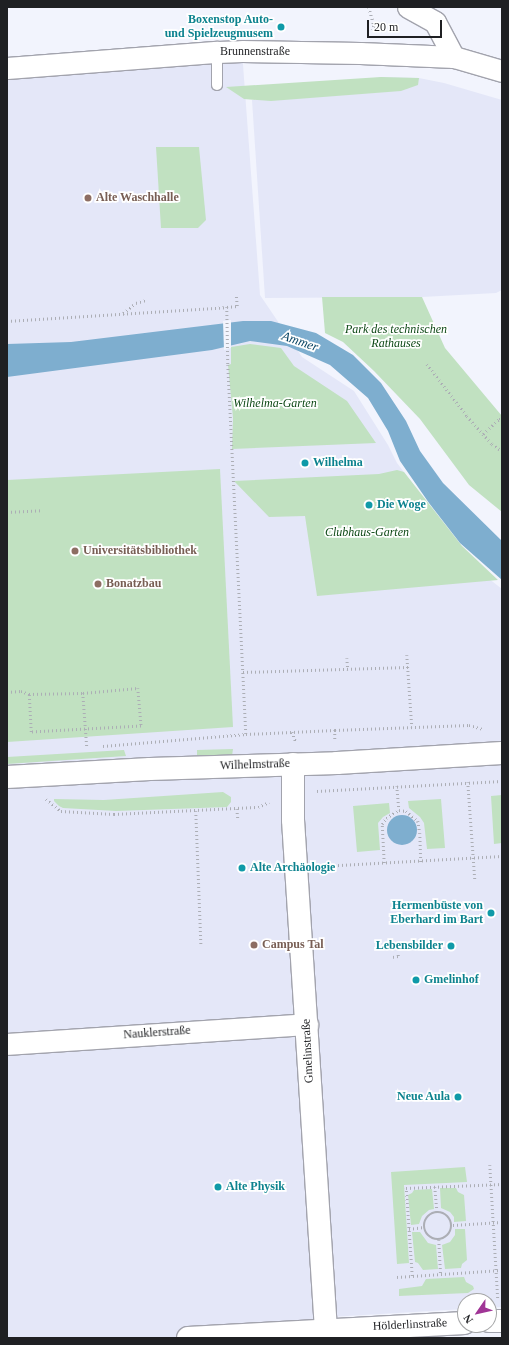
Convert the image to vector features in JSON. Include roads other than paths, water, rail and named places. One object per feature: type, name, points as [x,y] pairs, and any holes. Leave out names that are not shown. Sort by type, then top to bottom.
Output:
[{"type":"main road","name":"Wilhelmstraße","points":[[7,777],[502,753]]},
{"type":"main road","name":"Gmelinstraße","points":[[293,764],[292,792],[326,1334]]},
{"type":"main road","name":"Hölderlinstraße","points":[[188,1338],[326,1334],[457,1324]]},
{"type":"street","points":[[408,7],[435,22],[454,57]]},
{"type":"street","name":"Brunnenstraße","points":[[7,68],[217,52],[360,53],[454,57],[502,71]]},
{"type":"street","name":"Nauklerstraße","points":[[7,1044],[306,1024]]},
{"type":"lane","points":[[217,52],[217,85]]},
{"type":"water","name":"Ammer","points":[[243,321],[271,321],[316,333],[353,355],[381,383],[406,421],[420,451],[443,483],[502,541],[502,580],[460,543],[429,503],[400,461],[388,431],[368,398],[330,365],[287,346],[250,341],[212,350],[7,377],[7,344],[71,342]]},
{"type":"water","points":[[402,815],[413,819],[417,830],[413,841],[402,845],[391,841],[387,830],[391,819]]},
{"type":"place","name":"Boxenstop Auto- und Spielzeugmusem","points":[[281,27]]},
{"type":"place","name":"Alte Waschhalle","points":[[88,198]]},
{"type":"place","name":"Wilhelma","points":[[305,463]]},
{"type":"place","name":"Die Woge","points":[[369,505]]},
{"type":"place","name":"Universitätsbibliothek","points":[[75,551]]},
{"type":"place","name":"Bonatzbau","points":[[98,584]]},
{"type":"place","name":"Alte Archäologie","points":[[242,868]]},
{"type":"place","name":"Hermenbüste von Eberhard im Bart","points":[[491,913]]},
{"type":"place","name":"Campus Tal","points":[[254,945]]},
{"type":"place","name":"Lebensbilder","points":[[451,946]]},
{"type":"place","name":"Gmelinhof","points":[[416,980]]},
{"type":"place","name":"Neue Aula","points":[[458,1097]]},
{"type":"place","name":"Alte Physik","points":[[218,1187]]},
{"type":"park label","name":"Park des technischen Rathauses","points":[[396,337]]},
{"type":"park label","name":"Wilhelma-Garten","points":[[275,404]]},
{"type":"park label","name":"Clubhaus-Garten","points":[[367,533]]}]
